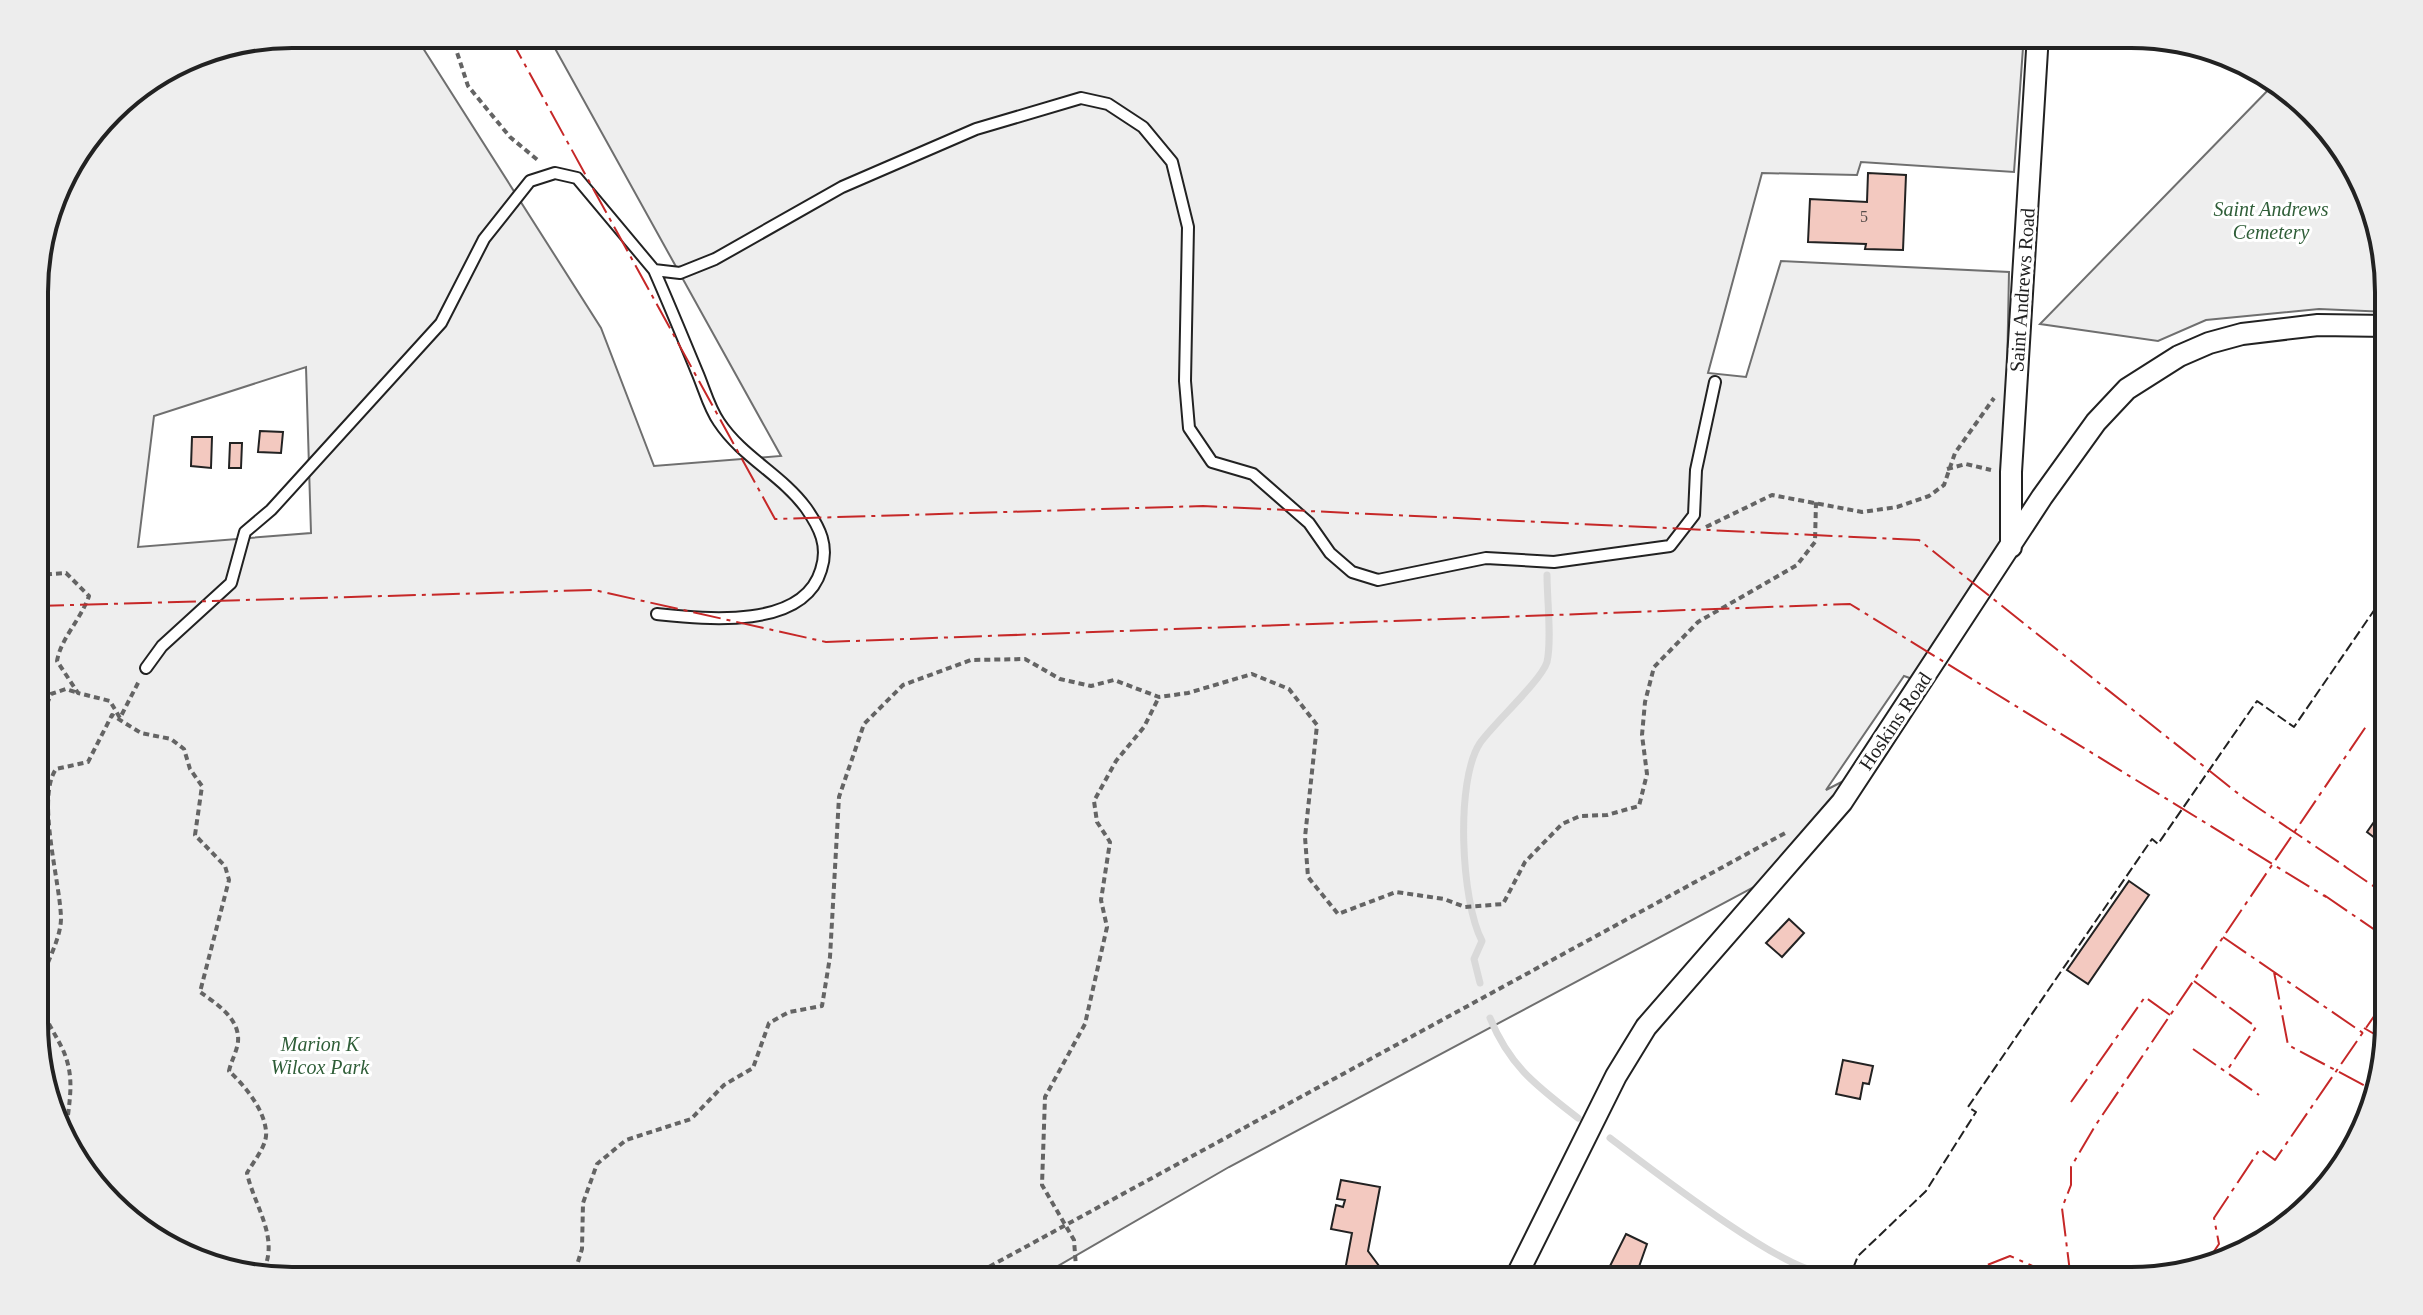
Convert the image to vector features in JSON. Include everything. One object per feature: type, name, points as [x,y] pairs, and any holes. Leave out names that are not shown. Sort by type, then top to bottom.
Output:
[{"type":"street","name":"Saint Andrews Road","points":[[2011,547],[2011,472],[2037,48]]},
{"type":"street","name":"Hoskins Road","points":[[1521,1266],[1616,1076],[1646,1027],[1842,802],[2096,422],[2127,389],[2179,356],[2242,334],[2318,325],[2375,326]]},
{"type":"lane","points":[[654,270],[680,273],[715,259],[842,187],[976,129],[1081,98],[1108,104],[1143,127],[1172,162],[1188,227],[1185,381],[1189,428],[1212,462],[1253,474],[1309,523],[1330,553],[1352,572],[1378,580],[1486,558],[1554,562],[1670,546],[1694,515],[1696,470],[1715,382]]},
{"type":"lane","points":[[146,668],[162,646],[231,583],[245,532],[271,510],[441,323],[484,239],[508,207],[530,181],[555,173],[577,178],[654,270],[718,420],[740,449],[804,507],[823,536],[824,560],[815,585],[803,599],[780,610],[745,617],[702,619],[657,614]]},
{"type":"path","points":[[456,48],[468,86],[510,137],[555,173]]},
{"type":"path","points":[[1679,533],[1712,525],[1772,495],[1862,512],[1897,507],[1929,496],[1940,488],[1973,423],[2002,389],[2016,388]]},
{"type":"path","points":[[1947,469],[1966,464],[2011,472]]},
{"type":"path","points":[[576,1267],[582,1249],[583,1203],[597,1164],[626,1140],[691,1119],[724,1085],[753,1068],[769,1023],[789,1012],[822,1006],[830,957],[839,797],[864,724],[903,685],[971,660],[1025,659],[1060,679],[1091,686],[1114,680],[1159,697],[1188,693],[1252,674],[1289,689],[1317,725],[1305,837],[1308,877],[1338,914],[1396,892],[1444,899],[1465,907],[1503,904],[1525,862],[1562,824],[1580,816],[1607,815],[1639,806],[1647,774],[1642,735],[1645,702],[1654,667],[1698,622],[1797,565],[1815,542],[1816,502]]},
{"type":"path","points":[[49,574],[66,573],[89,596],[80,620],[60,645],[57,661],[78,693]]},
{"type":"path","points":[[120,718],[146,668]]},
{"type":"path","points":[[48,701],[51,694],[66,689],[110,701],[120,718]]},
{"type":"path","points":[[1076,1267],[1074,1240],[1042,1185],[1045,1097],[1085,1024],[1107,927],[1101,900],[1110,842],[1097,822],[1094,801],[1116,761],[1144,727],[1159,697]]},
{"type":"path","points":[[48,781],[56,769],[88,762],[112,715],[141,733],[171,739],[184,749],[190,769],[202,786],[195,835],[225,866],[229,880],[200,992],[226,1010],[235,1028],[239,1044],[229,1071],[248,1090],[266,1131],[264,1142],[247,1173],[266,1224],[268,1257],[265,1265]]},
{"type":"path","points":[[48,770],[53,774]]},
{"type":"path","points":[[48,786],[61,922],[48,968]]},
{"type":"path","points":[[989,1267],[1800,825]]},
{"type":"path","points":[[48,1025],[70,1070],[73,1091],[68,1119]]},
{"type":"green space","name":"Marion K Wilcox Park","points":[[292,48],[423,48],[601,328],[654,466],[781,456],[555,48],[2023,48],[2014,172],[1861,162],[1857,175],[1762,173],[1708,373],[1746,377],[1781,261],[2009,272],[2005,477],[2011,547],[1921,682],[1904,676],[1826,790],[1861,772],[1782,872],[1229,1167],[1057,1267],[260,1265],[229,1259],[184,1242],[156,1226],[131,1206],[89,1159],[73,1131],[53,1071],[48,1023],[50,260],[56,229],[73,184],[98,143],[119,119],[156,89],[184,73],[244,53]],"holes":[[[306,367],[311,533],[138,547],[154,416]]]},
{"type":"green space","name":"Saint Andrews Cemetery","points":[[2268,90],[2304,119],[2325,143],[2342,170],[2367,229],[2373,260],[2375,311],[2319,309],[2206,320],[2158,341],[2040,324]]},
{"type":"building","points":[[1868,173],[1906,175],[1903,250],[1865,249],[1866,244],[1808,242],[1810,199],[1867,202]]},
{"type":"building","points":[[260,431],[283,432],[281,453],[258,452]]},
{"type":"building","points":[[192,437],[212,437],[211,468],[191,466]]},
{"type":"building","points":[[230,443],[242,443],[241,468],[229,468]]},
{"type":"building","points":[[2375,820],[2375,838],[2367,832]]},
{"type":"building","points":[[2129,881],[2149,895],[2088,984],[2067,970]]},
{"type":"building","points":[[1789,919],[1804,933],[1782,957],[1766,943]]},
{"type":"building","points":[[1843,1060],[1873,1066],[1869,1084],[1863,1083],[1860,1099],[1836,1094]]},
{"type":"building","points":[[1341,1180],[1380,1187],[1368,1251],[1379,1266],[1347,1266],[1352,1233],[1331,1229],[1336,1205],[1343,1207],[1345,1200],[1337,1199]]},
{"type":"building","points":[[1626,1234],[1647,1244],[1639,1266],[1610,1266]]},
{"type":"waterway","points":[[1480,983],[1474,959],[1482,941],[1469,899],[1464,841],[1467,784],[1480,743],[1536,680],[1547,662],[1547,575]]},
{"type":"waterway","points":[[1490,1018],[1516,1063],[1537,1085],[1578,1118]]},
{"type":"waterway","points":[[1610,1138],[1749,1238],[1801,1266]]},
{"type":"fence","points":[[1854,1266],[1858,1256],[1926,1191],[1976,1112],[1968,1107],[2152,839],[2158,844],[2257,701],[2294,727],[2375,609]]},
{"type":"power","points":[[516,48],[775,519],[1203,506],[1919,540],[2245,799],[2346,867]]},
{"type":"power","points":[[49,606],[594,590],[826,642],[1850,604],[2326,897]]},
{"type":"power","points":[[2069,1266],[2062,1208],[2071,1185],[2071,1167],[2095,1126],[2367,725]]},
{"type":"power","points":[[2344,866],[2375,887]]},
{"type":"power","points":[[2324,895],[2375,930]]},
{"type":"power","points":[[2223,937],[2363,1033]]},
{"type":"power","points":[[2274,972],[2288,1045],[2366,1086]]},
{"type":"power","points":[[2194,981],[2256,1027],[2226,1072]]},
{"type":"power","points":[[2071,1102],[2145,997],[2170,1015]]},
{"type":"power","points":[[2213,1253],[2219,1244],[2214,1218],[2260,1149],[2275,1160],[2375,1015]]},
{"type":"power","points":[[2364,1028],[2374,1034]]},
{"type":"power","points":[[2193,1049],[2259,1095]]},
{"type":"power","points":[[1985,1266],[2010,1256],[2033,1266]]}]
